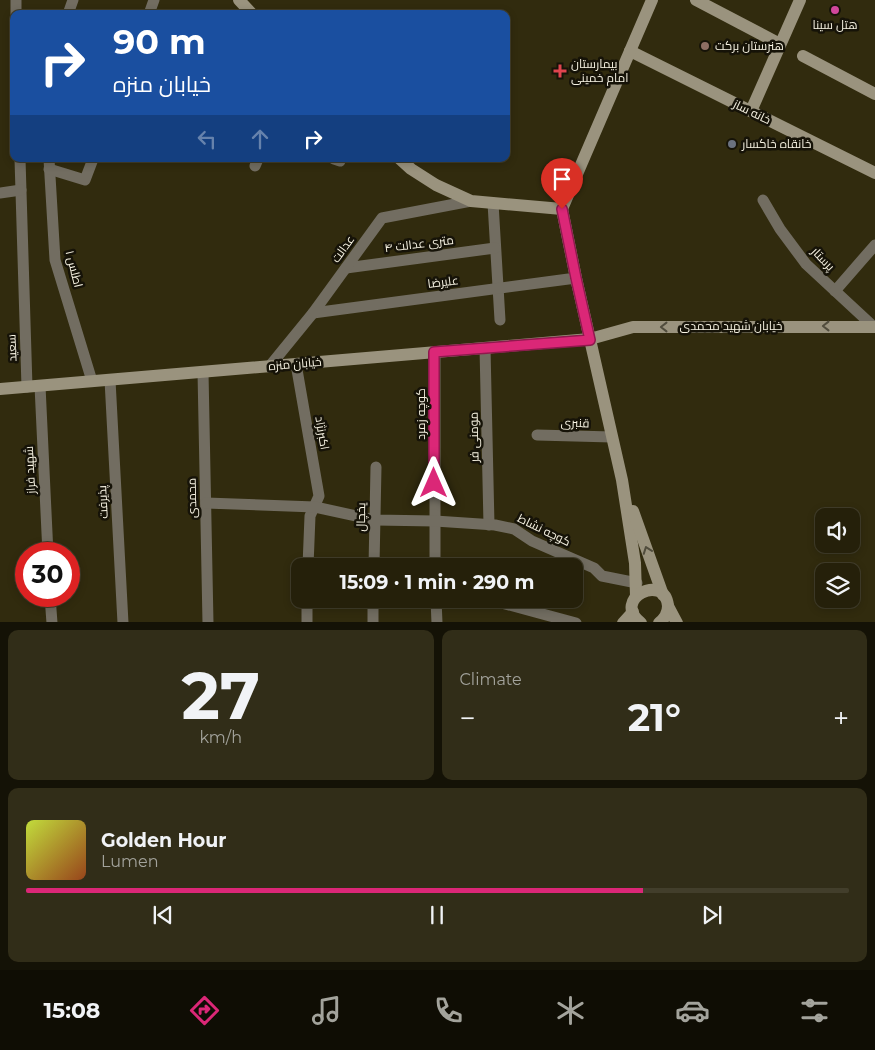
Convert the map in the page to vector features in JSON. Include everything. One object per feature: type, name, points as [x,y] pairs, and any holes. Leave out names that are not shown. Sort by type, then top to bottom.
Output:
[{"type":"street","points":[[240,0],[249,10]]},
{"type":"street","points":[[623,622],[638,620],[633,600],[637,589],[622,480],[562,209],[652,0]]},
{"type":"street","points":[[696,0],[780,44]]},
{"type":"street","points":[[751,112],[800,0]]},
{"type":"street","name":"خانه ساز","points":[[630,51],[875,173]]},
{"type":"street","points":[[803,56],[875,94]]},
{"type":"street","name":"سعید","points":[[20,162],[34,386]]},
{"type":"street","points":[[49,164],[85,180],[92,162]]},
{"type":"street","points":[[403,162],[436,185],[471,201],[562,209]]},
{"type":"street","name":"اطلس ۱","points":[[49,164],[56,260],[92,381]]},
{"type":"street","points":[[0,193],[21,190]]},
{"type":"street","name":"پرستار","points":[[764,200],[780,229],[806,264],[874,327]]},
{"type":"street","name":"عدالت","points":[[269,366],[313,313],[382,218],[471,201]]},
{"type":"street","points":[[493,203],[500,320]]},
{"type":"street","points":[[835,290],[875,245]]},
{"type":"street","name":"۴ متری عدالت","points":[[346,268],[496,248]]},
{"type":"street","name":"علیرضا","points":[[313,313],[576,278]]},
{"type":"street","name":"خیابان شهید محمدی","points":[[590,340],[633,327],[874,327]]},
{"type":"street","name":"خیابان منزه","points":[[0,389],[590,340]]},
{"type":"street","name":"مومنی فر","points":[[485,348],[489,524]]},
{"type":"street","name":"کوچه زمرد","points":[[434,352],[435,558]]},
{"type":"street","name":"اکبرنژاد","points":[[296,364],[319,496],[310,516],[308,558]]},
{"type":"street","name":"محمدی","points":[[203,372],[208,622]]},
{"type":"street","name":"پذیرفت","points":[[110,380],[123,622]]},
{"type":"street","name":"شهید فراز","points":[[34,386],[47,542]]},
{"type":"street","name":"قنبری","points":[[537,435],[612,437]]},
{"type":"street","name":"یخچال","points":[[374,558],[376,468]]},
{"type":"street","points":[[622,480],[666,601],[677,622]]},
{"type":"street","name":"کوچه نشاط","points":[[206,503],[315,506],[375,520],[489,524],[514,529],[532,541],[594,568],[602,576],[637,589]]},
{"type":"street","points":[[637,589],[659,592],[666,601],[665,617],[659,622]]},
{"type":"street","points":[[51,607],[52,622]]},
{"type":"street","points":[[307,608],[307,622]]},
{"type":"street","points":[[373,608],[373,622]]},
{"type":"street","points":[[436,608],[437,622]]},
{"type":"street","points":[[522,608],[576,622]]},
{"type":"place","name":"هتل سینا","points":[[835,10]]},
{"type":"place","name":"هنرستان برکت","points":[[705,46]]},
{"type":"place","name":"بیمارستان امام خمینی","points":[[560,71]]},
{"type":"place","name":"خانقاه خاکسار","points":[[732,144]]},
{"type":"route","points":[[434,483],[434,352],[590,340],[562,209]]}]
